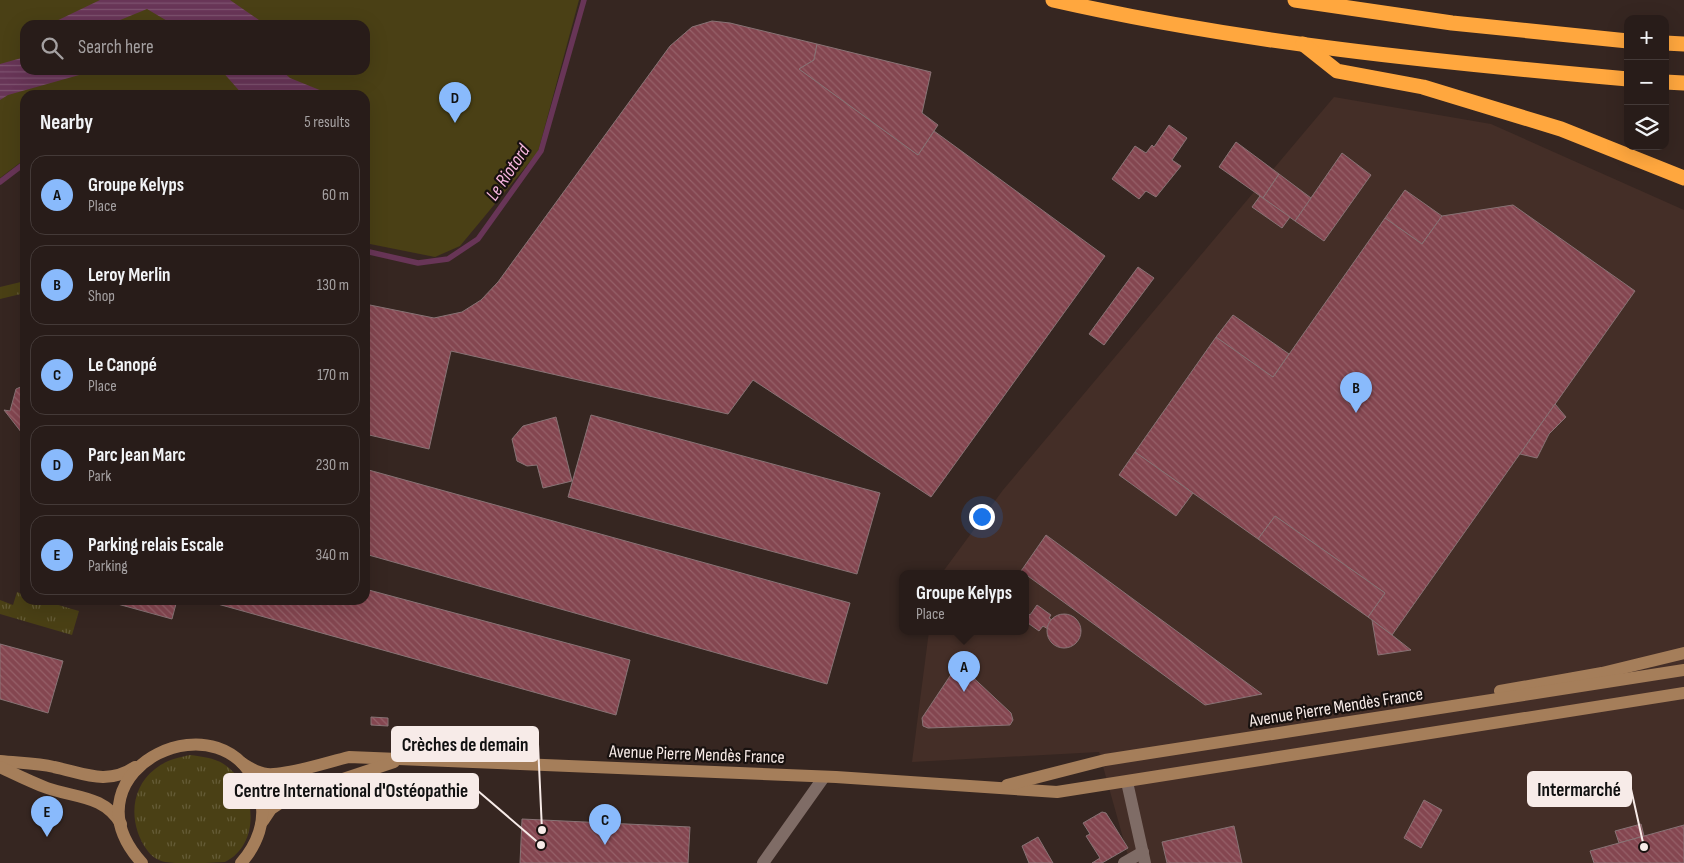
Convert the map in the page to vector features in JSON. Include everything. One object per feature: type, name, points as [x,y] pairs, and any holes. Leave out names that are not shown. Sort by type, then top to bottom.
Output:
[{"type":"highway","points":[[1053,0],[1184,25],[1302,44],[1450,62],[1624,79]]},
{"type":"highway","points":[[1295,0],[1452,23],[1624,42]]},
{"type":"highway","points":[[1669,43],[1684,44]]},
{"type":"highway","points":[[1302,44],[1337,70],[1423,87],[1561,128],[1684,178]]},
{"type":"highway","points":[[1669,82],[1684,83]]},
{"type":"main road","points":[[1405,714],[1460,698],[1602,673],[1684,654]]},
{"type":"main road","name":"Avenue Pierre Mendès France","points":[[994,788],[1106,760],[1684,670]]},
{"type":"main road","name":"Avenue Pierre Mendès France","points":[[0,761],[52,766],[104,778],[121,775],[163,750],[179,745],[201,745],[217,749],[258,772],[274,774],[348,757],[824,776],[1057,792],[1684,693]]},
{"type":"main road","name":"Avenue Pierre Mendès France","points":[[261,826],[271,809],[289,797],[399,760]]},
{"type":"main road","points":[[241,863],[254,846],[261,826],[263,812],[259,791],[242,763]]},
{"type":"main road","points":[[121,824],[122,795],[130,776],[139,765]]},
{"type":"main road","points":[[0,767],[48,788],[98,802],[111,811],[121,824],[128,845],[142,863]]},
{"type":"street","points":[[763,863],[824,776]]},
{"type":"street","points":[[1124,863],[1144,858],[1127,782]]},
{"type":"shaded area","points":[[100,0],[230,0],[259,20],[166,20],[147,9],[120,20],[58,20]]},
{"type":"shaded area","points":[[20,58],[20,75],[79,75],[20,90],[0,100],[0,64]]},
{"type":"shaded area","points":[[225,75],[287,75],[320,90],[239,90]]},
{"type":"shaded area","points":[[1334,97],[1491,124],[1684,210],[1684,863],[1130,863],[1099,752],[912,762],[928,635],[1029,635],[1029,570],[944,570],[1003,490]]},
{"type":"green space","points":[[0,0],[579,0],[538,152],[460,246],[435,257],[370,244],[370,90],[20,90],[20,163],[0,178]]},
{"type":"green space","points":[[20,282],[20,294],[0,299],[0,287]]},
{"type":"green space","points":[[17,592],[20,593],[20,605],[58,605],[79,611],[72,635],[0,614],[0,600],[13,605]]},
{"type":"green space","points":[[190,755],[211,758],[225,765],[238,778],[245,789],[251,816],[249,830],[245,843],[237,854],[225,862],[173,863],[158,860],[147,850],[137,830],[134,808],[136,797],[146,777],[163,763]]},
{"type":"building","points":[[712,21],[730,23],[817,44],[814,60],[799,69],[918,155],[934,131],[1105,256],[931,497],[753,380],[728,414],[451,351],[429,449],[370,435],[370,305],[434,318],[462,312],[481,300],[498,282],[670,46],[692,27]]},
{"type":"building","points":[[817,44],[931,72],[922,113],[938,125],[918,155],[799,69],[814,60]]},
{"type":"building","points":[[1169,125],[1187,138],[1172,160],[1181,166],[1156,197],[1146,191],[1139,199],[1112,179],[1135,146],[1146,153],[1152,145],[1154,147]]},
{"type":"building","points":[[1236,142],[1279,174],[1263,198],[1219,167]]},
{"type":"building","points":[[1342,153],[1371,175],[1324,241],[1295,221]]},
{"type":"building","points":[[1279,174],[1311,198],[1295,221],[1263,198]]},
{"type":"building","points":[[1405,190],[1442,216],[1422,244],[1385,218]]},
{"type":"building","points":[[1260,196],[1290,217],[1282,228],[1252,207]]},
{"type":"building","points":[[1513,205],[1635,291],[1392,635],[1368,617],[1385,593],[1275,516],[1258,539],[1135,452],[1216,337],[1273,377],[1385,218],[1422,244],[1442,216]]},
{"type":"building","points":[[1138,267],[1154,278],[1104,345],[1089,334]]},
{"type":"building","points":[[1233,315],[1289,354],[1273,377],[1216,337]]},
{"type":"building","points":[[20,387],[20,431],[4,410],[10,411],[16,389]]},
{"type":"building","points":[[1555,404],[1566,417],[1549,434],[1537,458],[1520,454]]},
{"type":"building","points":[[591,415],[880,493],[857,574],[568,497]]},
{"type":"building","points":[[556,417],[572,481],[543,488],[537,465],[527,466],[517,461],[512,439],[523,426]]},
{"type":"building","points":[[1135,452],[1193,493],[1176,516],[1119,475]]},
{"type":"building","points":[[370,470],[850,603],[827,684],[370,555]]},
{"type":"building","points":[[1275,516],[1385,593],[1368,617],[1258,539]]},
{"type":"building","points":[[1046,535],[1262,694],[1205,705],[1029,577],[1029,570],[1022,570]]},
{"type":"building","points":[[370,590],[630,660],[616,715],[221,605],[370,605]]},
{"type":"building","points":[[121,605],[176,605],[172,619]]},
{"type":"building","points":[[1037,605],[1051,615],[1049,618],[1052,620],[1048,629],[1043,626],[1039,631],[1029,624],[1030,615]]},
{"type":"building","points":[[1064,614],[1076,619],[1081,631],[1076,643],[1064,648],[1052,643],[1047,631],[1052,619]]},
{"type":"building","points":[[1372,620],[1392,635],[1411,650],[1378,655]]},
{"type":"building","points":[[0,644],[63,661],[48,713],[0,699]]},
{"type":"building","points":[[959,667],[964,669],[1011,713],[1013,720],[1010,725],[928,728],[923,726],[922,718],[954,670]]},
{"type":"building","points":[[371,717],[388,718],[388,726],[371,725]]},
{"type":"building","points":[[1424,800],[1442,810],[1421,848],[1404,838]]},
{"type":"building","points":[[1102,812],[1106,813],[1128,848],[1102,863],[1092,863],[1100,858],[1086,836],[1090,834],[1083,823]]},
{"type":"building","points":[[522,819],[690,827],[688,863],[520,863]]},
{"type":"building","points":[[1641,824],[1644,836],[1619,843],[1615,831]]},
{"type":"building","points":[[1684,825],[1684,863],[1594,863],[1590,851]]},
{"type":"building","points":[[1234,826],[1242,863],[1167,863],[1162,842]]},
{"type":"building","points":[[1038,837],[1053,863],[1029,863],[1022,846]]},
{"type":"waterway","name":"Le Riotord","points":[[370,252],[418,263],[448,259],[478,239],[541,151],[584,0]]},
{"type":"waterway","name":"Le Riotord","points":[[0,182],[20,167]]},
{"type":"place","name":"Parc Jean Marc","points":[[455,123]]},
{"type":"place","name":"Leroy Merlin","points":[[1356,413]]},
{"type":"place","name":"Groupe Kelyps","points":[[964,692]]},
{"type":"place","name":"Crèches de demain","points":[[542,830]]},
{"type":"place","name":"Parking relais Escale","points":[[47,837]]},
{"type":"place","name":"Centre International d'Ostéopathie","points":[[541,845]]},
{"type":"place","name":"Le Canopé","points":[[605,845]]},
{"type":"place","name":"Intermarché","points":[[1644,847]]}]
